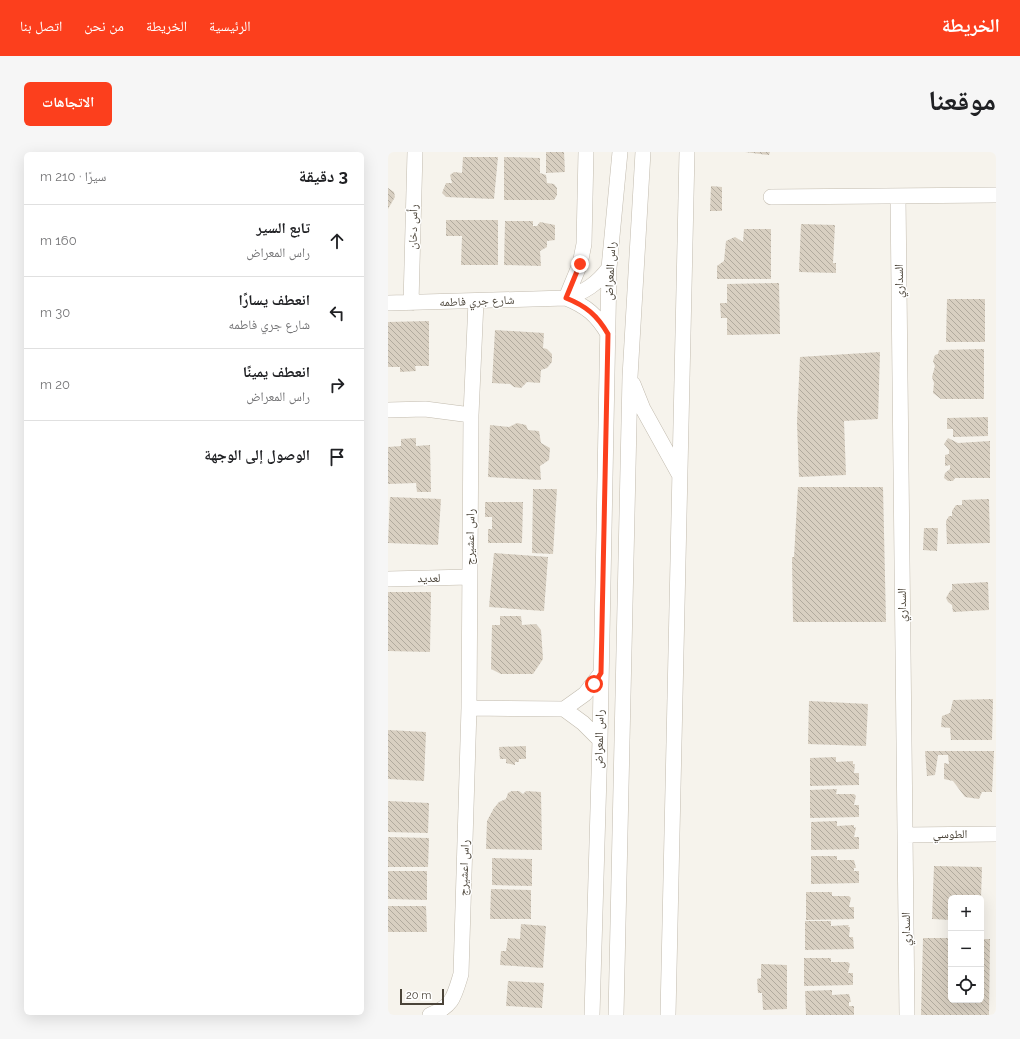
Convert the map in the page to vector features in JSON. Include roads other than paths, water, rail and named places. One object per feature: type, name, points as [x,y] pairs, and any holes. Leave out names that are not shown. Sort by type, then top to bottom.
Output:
[{"type":"street","name":"رأس دخان","points":[[411,303],[415,152]]},
{"type":"street","points":[[566,298],[580,264],[584,244],[586,152]]},
{"type":"street","name":"راس المعراض","points":[[592,1015],[600,740],[609,268],[620,152]]},
{"type":"street","name":"راس المعراض","points":[[616,1015],[630,377],[644,152]]},
{"type":"street","points":[[668,1015],[687,152]]},
{"type":"street","points":[[771,197],[996,195]]},
{"type":"street","name":"السداري","points":[[898,196],[906,1015]]},
{"type":"street","name":"شارع جري فاطمه","points":[[388,303],[566,298],[591,288],[601,279],[609,268]]},
{"type":"street","name":"شارع جري فاطمه","points":[[566,298],[579,303],[591,311],[601,321],[608,334]]},
{"type":"street","name":"راس اعشيرج","points":[[430,1015],[441,1011],[450,1004],[461,974],[469,708],[471,415],[476,301]]},
{"type":"street","points":[[630,377],[643,409],[680,475]]},
{"type":"street","points":[[388,410],[425,409],[471,415]]},
{"type":"street","name":"لعديد","points":[[388,579],[469,577]]},
{"type":"street","points":[[564,709],[585,694],[601,673]]},
{"type":"street","points":[[469,708],[564,709],[583,723],[600,740]]},
{"type":"street","name":"الطوسي","points":[[905,835],[996,834]]}]
